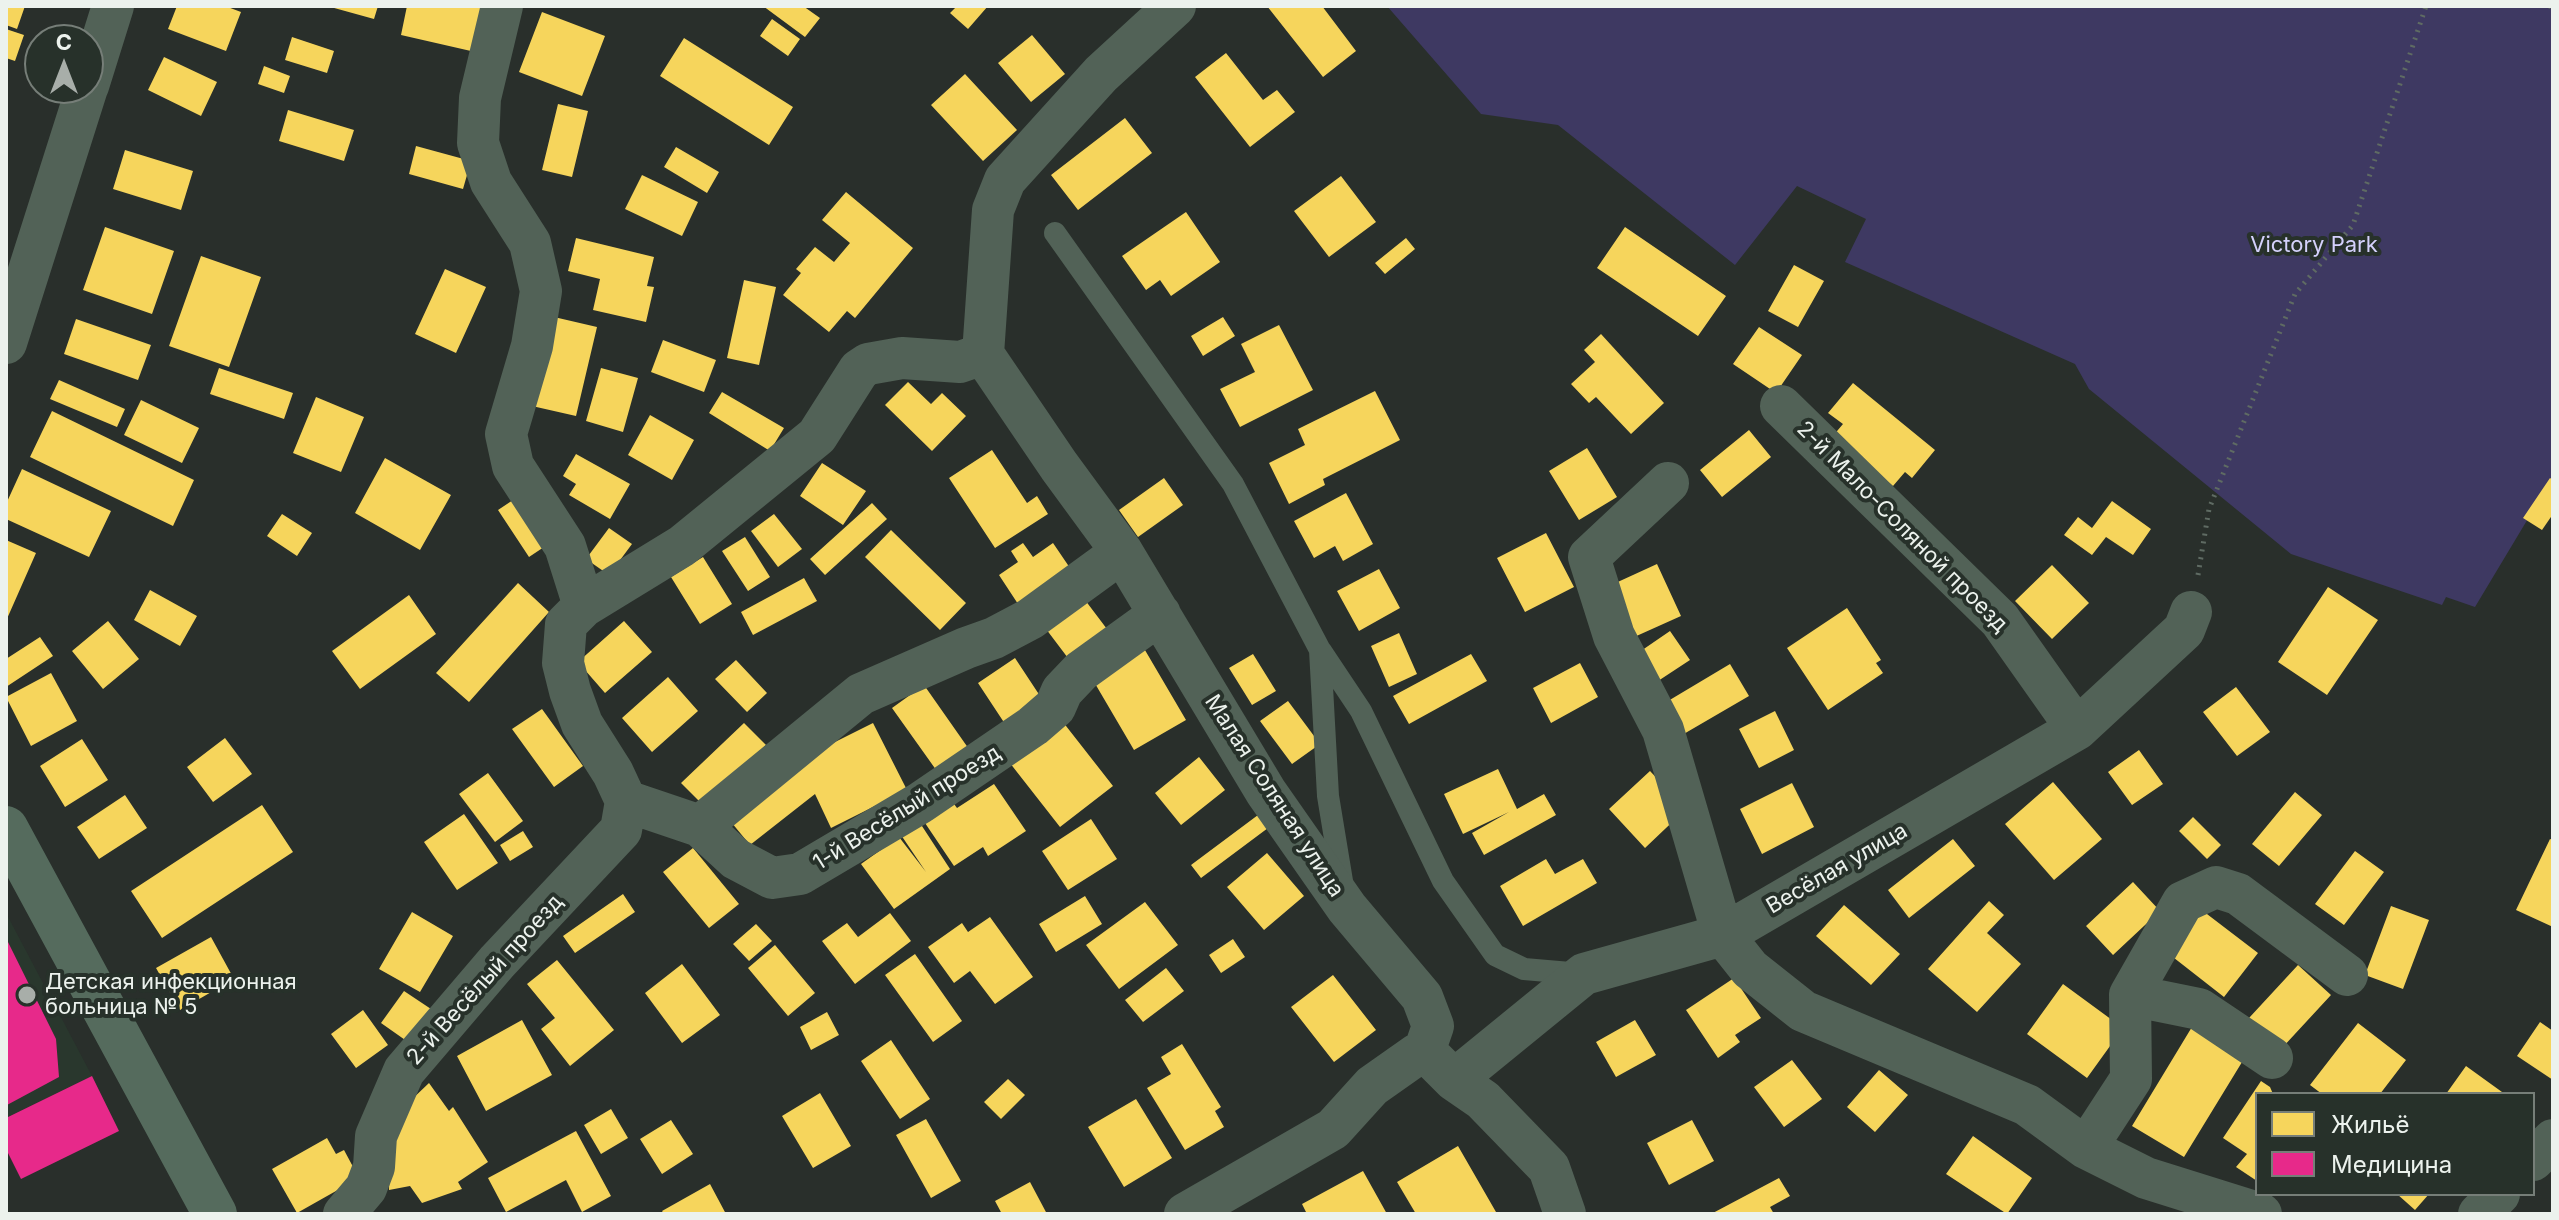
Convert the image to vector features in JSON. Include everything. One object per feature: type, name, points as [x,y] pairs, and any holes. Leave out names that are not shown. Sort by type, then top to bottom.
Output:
[{"type":"main road","points":[[6,828],[215,1214]]},
{"type":"street","points":[[104,35],[113,6]]},
{"type":"street","points":[[502,6],[480,98],[478,143],[491,182],[530,243],[541,291],[532,346],[506,434],[513,466],[565,546],[584,606]]},
{"type":"street","points":[[626,801],[613,773],[582,724],[563,663],[566,624],[584,606],[682,546],[817,436],[859,370],[868,364],[902,358],[960,362],[983,354],[993,210],[1005,180],[1101,74],[1175,6]]},
{"type":"street","points":[[6,343],[83,104]]},
{"type":"street","name":"Малая Соляная улица","points":[[983,354],[1122,552],[1266,792],[1347,908],[1422,997],[1433,1026],[1424,1052]]},
{"type":"street","name":"2-й Мало-Соляной проезд","points":[[1781,406],[2000,620],[2077,729]]},
{"type":"street","points":[[1668,483],[1589,557],[1614,636],[1663,730],[1723,935],[1750,969],[1803,1011],[2027,1105],[2086,1148],[2146,1178],[2261,1214]]},
{"type":"street","points":[[700,826],[861,694],[994,638],[1030,619],[1122,552]]},
{"type":"street","name":"Весёлая улица","points":[[1454,1080],[1584,974],[1723,935],[2077,729],[2184,630],[2191,612]]},
{"type":"street","name":"1-й Весёлый проезд","points":[[626,801],[700,826],[736,859],[772,878],[800,874],[920,803],[1033,726],[1055,707],[1062,691],[1081,671],[1160,614]]},
{"type":"street","name":"2-й Весёлый проезд","points":[[344,1214],[366,1188],[374,1167],[376,1136],[404,1071],[497,962],[621,830],[626,801]]},
{"type":"street","points":[[2086,1148],[2131,1079],[2130,995],[2183,902],[2216,887],[2238,894],[2347,975]]},
{"type":"street","points":[[2130,995],[2199,1009],[2272,1058]]},
{"type":"street","points":[[1185,1214],[1333,1129],[1372,1086],[1424,1052],[1454,1080],[1483,1100],[1549,1168],[1565,1214]]},
{"type":"street","points":[[2535,1158],[2553,1140]]},
{"type":"street","points":[[2479,1214],[2497,1196]]},
{"type":"lane","points":[[1055,233],[1233,484],[1320,650],[1361,711],[1443,881],[1495,955],[1524,969],[1584,974]]},
{"type":"lane","points":[[1320,650],[1328,796],[1347,908]]},
{"type":"path","points":[[2191,612],[2209,509],[2295,294],[2353,225],[2426,6]]},
{"type":"shaded area","name":"Детская инфекционная больница № 5","points":[[6,913],[92,1076],[6,1118]]},
{"type":"green space","name":"Victory Park","points":[[1387,6],[2553,6],[2553,477],[2475,607],[2446,597],[2442,605],[2291,554],[2089,389],[2075,364],[1845,262],[1866,219],[1797,186],[1735,265],[1558,125],[1481,114]]},
{"type":"building: Жильё","points":[[6,6],[25,6],[17,29],[6,25]]},
{"type":"building: Жильё","points":[[177,6],[225,6],[241,12],[226,51],[168,29]]},
{"type":"building: Жильё","points":[[327,6],[378,6],[374,19]]},
{"type":"building: Жильё","points":[[407,6],[482,6],[484,54],[401,35]]},
{"type":"building: Жильё","points":[[763,6],[803,6],[820,18],[805,37]]},
{"type":"building: Жильё","points":[[957,6],[988,6],[968,29],[950,13]]},
{"type":"building: Жильё","points":[[1267,6],[1322,6],[1356,51],[1323,77]]},
{"type":"building: Жильё","points":[[542,12],[605,36],[582,96],[519,72]]},
{"type":"building: Жильё","points":[[772,19],[800,39],[788,56],[760,36]]},
{"type":"building: Жильё","points":[[6,29],[24,35],[15,61],[6,58]]},
{"type":"building: Жильё","points":[[1032,35],[1065,74],[1031,102],[998,63]]},
{"type":"building: Жильё","points":[[292,37],[334,51],[327,73],[285,60]]},
{"type":"building: Жильё","points":[[684,38],[793,107],[769,145],[660,76]]},
{"type":"building: Жильё","points":[[1226,53],[1263,100],[1277,90],[1295,112],[1250,147],[1195,77]]},
{"type":"building: Жильё","points":[[164,57],[217,82],[201,116],[148,90]]},
{"type":"building: Жильё","points":[[264,66],[290,76],[284,93],[258,84]]},
{"type":"building: Жильё","points":[[965,74],[1017,130],[983,161],[931,105]]},
{"type":"building: Жильё","points":[[558,104],[588,111],[572,177],[542,170]]},
{"type":"building: Жильё","points":[[288,110],[354,130],[344,161],[279,141]]},
{"type":"building: Жильё","points":[[1125,118],[1152,153],[1078,210],[1051,175]]},
{"type":"building: Жильё","points":[[416,146],[471,161],[463,189],[409,174]]},
{"type":"building: Жильё","points":[[676,147],[719,172],[707,193],[664,167]]},
{"type":"building: Жильё","points":[[125,150],[193,171],[181,210],[113,189]]},
{"type":"building: Жильё","points":[[642,175],[698,202],[682,236],[625,209]]},
{"type":"building: Жильё","points":[[1341,176],[1376,222],[1329,257],[1294,211]]},
{"type":"building: Жильё","points":[[846,192],[913,248],[855,318],[847,311],[829,332],[783,295],[801,273],[796,269],[815,247],[834,262],[850,243],[822,220]]},
{"type":"building: Жильё","points":[[1186,212],[1220,262],[1171,296],[1160,280],[1146,290],[1122,256]]},
{"type":"building: Жильё","points":[[105,227],[174,251],[152,314],[83,290]]},
{"type":"building: Жильё","points":[[1625,227],[1726,296],[1698,336],[1597,268]]},
{"type":"building: Жильё","points":[[576,238],[654,257],[647,286],[654,287],[646,322],[593,310],[600,279],[568,271]]},
{"type":"building: Жильё","points":[[1406,238],[1415,249],[1385,274],[1375,263]]},
{"type":"building: Жильё","points":[[201,256],[261,277],[229,367],[169,346]]},
{"type":"building: Жильё","points":[[1794,265],[1824,281],[1798,327],[1768,311]]},
{"type":"building: Жильё","points":[[445,269],[486,287],[456,353],[415,334]]},
{"type":"building: Жильё","points":[[744,280],[776,287],[759,365],[727,358]]},
{"type":"building: Жильё","points":[[554,317],[597,327],[576,416],[532,406]]},
{"type":"building: Жильё","points":[[1223,317],[1235,336],[1203,356],[1191,336]]},
{"type":"building: Жильё","points":[[76,319],[151,345],[138,380],[64,354]]},
{"type":"building: Жильё","points":[[1279,325],[1313,390],[1240,427],[1220,389],[1255,372],[1241,344]]},
{"type":"building: Жильё","points":[[1759,327],[1802,355],[1776,393],[1733,364]]},
{"type":"building: Жильё","points":[[1601,334],[1664,403],[1631,434],[1596,397],[1589,403],[1571,384],[1595,362],[1584,350]]},
{"type":"building: Жильё","points":[[663,340],[716,360],[704,392],[651,372]]},
{"type":"building: Жильё","points":[[219,368],[293,393],[284,419],[210,394]]},
{"type":"building: Жильё","points":[[601,368],[638,378],[623,432],[586,421]]},
{"type":"building: Жильё","points":[[59,380],[125,409],[117,427],[50,399]]},
{"type":"building: Жильё","points":[[908,382],[931,404],[942,393],[966,416],[932,451],[885,405]]},
{"type":"building: Жильё","points":[[1853,383],[1935,450],[1912,478],[1905,472],[1893,486],[1832,437],[1843,424],[1828,413]]},
{"type":"building: Жильё","points":[[1375,391],[1400,440],[1323,479],[1325,485],[1289,504],[1269,463],[1305,445],[1298,429]]},
{"type":"building: Жильё","points":[[722,392],[784,428],[770,451],[709,413]]},
{"type":"building: Жильё","points":[[316,397],[364,417],[341,472],[293,453]]},
{"type":"building: Жильё","points":[[141,400],[199,428],[182,463],[124,435]]},
{"type":"building: Жильё","points":[[52,411],[194,480],[173,526],[30,457]]},
{"type":"building: Жильё","points":[[650,415],[694,440],[672,480],[628,455]]},
{"type":"building: Жильё","points":[[1749,430],[1771,457],[1722,497],[1700,470]]},
{"type":"building: Жильё","points":[[1587,448],[1617,497],[1579,520],[1549,471]]},
{"type":"building: Жильё","points":[[992,450],[1027,503],[1037,496],[1048,514],[995,548],[949,478]]},
{"type":"building: Жильё","points":[[576,454],[630,484],[610,519],[569,495],[576,484],[563,476]]},
{"type":"building: Жильё","points":[[385,458],[451,495],[420,550],[355,513]]},
{"type":"building: Жильё","points":[[822,463],[866,491],[843,525],[800,496]]},
{"type":"building: Жильё","points":[[22,469],[111,511],[89,557],[6,519],[6,504]]},
{"type":"building: Жильё","points":[[1164,478],[1183,505],[1138,537],[1119,510]]},
{"type":"building: Жильё","points":[[2550,478],[2553,480],[2553,514],[2542,530],[2523,518]]},
{"type":"building: Жильё","points":[[1346,493],[1373,544],[1343,561],[1335,546],[1314,558],[1294,521]]},
{"type":"building: Жильё","points":[[513,500],[544,547],[529,557],[498,510]]},
{"type":"building: Жильё","points":[[2112,501],[2151,529],[2133,555],[2106,537],[2092,555],[2064,535],[2078,517],[2092,528]]},
{"type":"building: Жильё","points":[[872,503],[887,519],[825,575],[810,559]]},
{"type":"building: Жильё","points":[[282,514],[312,533],[297,556],[267,536]]},
{"type":"building: Жильё","points":[[774,514],[802,549],[778,567],[751,531]]},
{"type":"building: Жильё","points":[[609,528],[632,544],[609,575],[586,559]]},
{"type":"building: Жильё","points":[[891,530],[966,603],[940,630],[865,557]]},
{"type":"building: Жильё","points":[[1546,533],[1574,587],[1525,612],[1497,558]]},
{"type":"building: Жильё","points":[[745,537],[770,577],[748,591],[722,551]]},
{"type":"building: Жильё","points":[[6,540],[36,553],[6,621]]},
{"type":"building: Жильё","points":[[1023,543],[1033,557],[1053,543],[1070,568],[1018,604],[999,575],[1018,562],[1011,551]]},
{"type":"building: Жильё","points":[[703,557],[732,604],[700,624],[671,577]]},
{"type":"building: Жильё","points":[[1657,564],[1681,616],[1632,638],[1609,586]]},
{"type":"building: Жильё","points":[[2052,565],[2089,603],[2052,639],[2015,601]]},
{"type":"building: Жильё","points":[[1379,569],[1400,608],[1359,631],[1337,591]]},
{"type":"building: Жильё","points":[[804,578],[817,601],[753,635],[741,612]]},
{"type":"building: Жильё","points":[[518,583],[549,612],[469,702],[436,673]]},
{"type":"building: Жильё","points":[[2328,587],[2378,620],[2327,695],[2278,662]]},
{"type":"building: Жильё","points":[[150,590],[197,616],[180,646],[134,620]]},
{"type":"building: Жильё","points":[[409,595],[436,634],[360,689],[332,651]]},
{"type":"building: Жильё","points":[[1082,596],[1113,637],[1074,666],[1043,625]]},
{"type":"building: Жильё","points":[[1847,608],[1881,660],[1876,663],[1883,673],[1828,710],[1787,648]]},
{"type":"building: Жильё","points":[[108,621],[139,659],[103,689],[72,651]]},
{"type":"building: Жильё","points":[[624,621],[652,652],[605,693],[578,662]]},
{"type":"building: Жильё","points":[[1670,631],[1690,660],[1655,683],[1635,655]]},
{"type":"building: Жильё","points":[[1399,633],[1417,674],[1389,687],[1371,646]]},
{"type":"building: Жильё","points":[[40,637],[53,656],[6,687],[6,659]]},
{"type":"building: Жильё","points":[[1142,645],[1186,720],[1134,750],[1090,675]]},
{"type":"building: Жильё","points":[[1253,654],[1276,691],[1252,705],[1229,668]]},
{"type":"building: Жильё","points":[[1471,654],[1487,681],[1409,724],[1393,696]]},
{"type":"building: Жильё","points":[[1015,658],[1044,702],[1007,727],[978,683]]},
{"type":"building: Жильё","points":[[736,660],[767,693],[747,712],[715,679]]},
{"type":"building: Жильё","points":[[1580,663],[1598,697],[1551,723],[1533,688]]},
{"type":"building: Жильё","points":[[1730,664],[1749,696],[1682,735],[1663,704]]},
{"type":"building: Жильё","points":[[51,673],[77,721],[31,746],[6,697]]},
{"type":"building: Жильё","points":[[668,677],[698,711],[652,752],[622,718]]},
{"type":"building: Жильё","points":[[924,685],[971,752],[939,774],[892,708]]},
{"type":"building: Жильё","points":[[2236,687],[2270,732],[2237,756],[2203,712]]},
{"type":"building: Жильё","points":[[1288,701],[1320,744],[1292,764],[1260,721]]},
{"type":"building: Жильё","points":[[542,709],[583,766],[554,787],[512,729]]},
{"type":"building: Жильё","points":[[1775,711],[1794,750],[1759,768],[1739,729]]},
{"type":"building: Жильё","points":[[1059,717],[1113,786],[1060,827],[1006,758]]},
{"type":"building: Жильё","points":[[744,723],[766,745],[703,805],[681,783]]},
{"type":"building: Жильё","points":[[873,723],[907,790],[831,828],[815,794],[750,845],[727,817],[797,761]]},
{"type":"building: Жильё","points":[[225,738],[252,774],[213,802],[187,767]]},
{"type":"building: Жильё","points":[[82,739],[108,780],[65,807],[40,766]]},
{"type":"building: Жильё","points":[[2139,750],[2163,784],[2132,805],[2108,772]]},
{"type":"building: Жильё","points":[[1199,757],[1225,790],[1181,825],[1155,793]]},
{"type":"building: Жильё","points":[[1498,769],[1517,809],[1544,794],[1556,815],[1484,855],[1472,833],[1509,812],[1463,834],[1444,794]]},
{"type":"building: Жильё","points":[[1650,771],[1686,809],[1645,848],[1609,809]]},
{"type":"building: Жильё","points":[[488,773],[523,821],[495,842],[459,794]]},
{"type":"building: Жильё","points":[[2053,782],[2102,839],[2054,880],[2005,824]]},
{"type":"building: Жильё","points":[[1792,783],[1814,827],[1762,854],[1740,809]]},
{"type":"building: Жильё","points":[[994,784],[1026,831],[988,856],[983,847],[954,866],[925,823],[954,804],[957,808]]},
{"type":"building: Жильё","points":[[2295,792],[2322,815],[2279,866],[2252,844]]},
{"type":"building: Жильё","points":[[125,795],[147,828],[99,859],[77,827]]},
{"type":"building: Жильё","points":[[262,805],[293,852],[162,938],[131,891]]},
{"type":"building: Жильё","points":[[464,814],[498,863],[457,890],[424,842]]},
{"type":"building: Жильё","points":[[1258,815],[1268,828],[1201,878],[1191,865]]},
{"type":"building: Жильё","points":[[2193,817],[2221,845],[2207,859],[2179,831]]},
{"type":"building: Жильё","points":[[1091,819],[1117,859],[1068,890],[1042,851]]},
{"type":"building: Жильё","points":[[920,823],[950,869],[894,909],[861,864],[899,837],[926,872],[901,835]]},
{"type":"building: Жильё","points":[[523,831],[533,847],[510,861],[500,845]]},
{"type":"building: Жильё","points":[[1953,839],[1975,866],[1909,918],[1888,890]]},
{"type":"building: Жильё","points":[[2550,839],[2553,840],[2553,927],[2516,910]]},
{"type":"building: Жильё","points":[[693,848],[739,904],[709,928],[663,872]]},
{"type":"building: Жильё","points":[[2355,851],[2384,872],[2344,925],[2315,904]]},
{"type":"building: Жильё","points":[[1267,853],[1304,896],[1264,930],[1227,887]]},
{"type":"building: Жильё","points":[[1546,859],[1555,874],[1583,859],[1597,883],[1523,926],[1500,886]]},
{"type":"building: Жильё","points":[[2133,882],[2160,911],[2113,955],[2086,926]]},
{"type":"building: Жильё","points":[[623,894],[635,912],[575,953],[563,936]]},
{"type":"building: Жильё","points":[[1085,896],[1102,924],[1056,952],[1039,924]]},
{"type":"building: Жильё","points":[[1989,901],[2004,915],[1987,933],[2021,964],[1977,1012],[1928,969]]},
{"type":"building: Жильё","points":[[1145,902],[1178,945],[1119,989],[1086,945]]},
{"type":"building: Жильё","points":[[1844,905],[1900,954],[1871,985],[1816,936]]},
{"type":"building: Жильё","points":[[2391,906],[2429,920],[2403,989],[2365,975]]},
{"type":"building: Жильё","points":[[2203,911],[2258,953],[2224,997],[2169,954]]},
{"type":"building: Жильё","points":[[412,912],[453,936],[420,992],[379,969]]},
{"type":"building: Жильё","points":[[890,913],[911,941],[855,984],[822,941],[847,923],[858,937]]},
{"type":"building: Жильё","points":[[990,917],[1033,977],[995,1004],[970,971],[954,983],[928,947],[962,923],[968,932]]},
{"type":"building: Жильё","points":[[756,924],[772,941],[749,961],[733,944]]},
{"type":"building: Жильё","points":[[211,937],[234,979],[180,1010],[156,968]]},
{"type":"building: Жильё","points":[[1233,939],[1245,957],[1221,973],[1209,955]]},
{"type":"building: Жильё","points":[[775,945],[815,993],[788,1016],[748,968]]},
{"type":"building: Жильё","points":[[915,954],[962,1021],[933,1042],[885,975]]},
{"type":"building: Жильё","points":[[557,960],[614,1030],[570,1066],[541,1029],[555,1018],[527,984]]},
{"type":"building: Жильё","points":[[682,964],[720,1015],[682,1043],[645,993]]},
{"type":"building: Жильё","points":[[2298,965],[2331,995],[2282,1048],[2249,1018]]},
{"type":"building: Жильё","points":[[1166,968],[1184,991],[1143,1022],[1125,1000]]},
{"type":"building: Жильё","points":[[1333,975],[1376,1030],[1334,1062],[1291,1007]]},
{"type":"building: Жильё","points":[[1734,978],[1761,1018],[1735,1035],[1740,1042],[1718,1058],[1686,1010]]},
{"type":"building: Жильё","points":[[2063,984],[2123,1028],[2087,1078],[2027,1034]]},
{"type":"building: Жильё","points":[[404,991],[431,1009],[408,1042],[381,1023]]},
{"type":"building: Жильё","points":[[363,1010],[388,1045],[356,1068],[331,1034]]},
{"type":"building: Жильё","points":[[827,1012],[839,1035],[811,1050],[800,1027]]},
{"type":"building: Жильё","points":[[2198,1017],[2250,1049],[2184,1157],[2132,1126]]},
{"type":"building: Жильё","points":[[522,1020],[552,1075],[486,1111],[457,1056]]},
{"type":"building: Жильё","points":[[1635,1020],[1656,1055],[1616,1077],[1596,1042]]},
{"type":"building: Жильё","points":[[2540,1022],[2553,1031],[2553,1080],[2517,1056]]},
{"type":"building: Жильё","points":[[2358,1023],[2406,1060],[2382,1092],[2319,1092],[2310,1085]]},
{"type":"building: Жильё","points":[[891,1040],[930,1099],[900,1119],[861,1061]]},
{"type":"building: Жильё","points":[[1182,1044],[1221,1107],[1215,1111],[1224,1127],[1185,1150],[1147,1088],[1171,1074],[1161,1057]]},
{"type":"building: Жильё","points":[[1792,1060],[1822,1099],[1784,1127],[1754,1087]]},
{"type":"building: Жильё","points":[[2466,1066],[2502,1092],[2447,1092]]},
{"type":"building: Жильё","points":[[1879,1070],[1908,1095],[1875,1132],[1847,1107]]},
{"type":"building: Жильё","points":[[1008,1079],[1025,1095],[1001,1119],[984,1102]]},
{"type":"building: Жильё","points":[[2261,1081],[2270,1087],[2272,1092],[2255,1092],[2255,1180],[2236,1167],[2247,1154],[2223,1138]]},
{"type":"building: Жильё","points":[[429,1083],[449,1111],[453,1107],[488,1162],[458,1182],[462,1189],[422,1203],[410,1186],[389,1190],[390,1145],[408,1103]]},
{"type":"building: Жильё","points":[[820,1093],[851,1146],[813,1168],[782,1116]]},
{"type":"building: Жильё","points":[[1136,1099],[1172,1158],[1124,1187],[1088,1127]]},
{"type":"building: Жильё","points":[[611,1109],[628,1138],[601,1154],[584,1125]]},
{"type":"building: Жильё","points":[[926,1119],[961,1181],[931,1198],[896,1135]]},
{"type":"building: Жильё","points":[[671,1120],[693,1154],[662,1174],[640,1139]]},
{"type":"building: Жильё","points":[[1692,1120],[1714,1161],[1669,1185],[1647,1143]]},
{"type":"building: Жильё","points":[[576,1131],[611,1196],[582,1212],[566,1180],[506,1212],[488,1178]]},
{"type":"building: Жильё","points":[[1973,1136],[2032,1178],[2007,1214],[1946,1174]]},
{"type":"building: Жильё","points":[[327,1138],[336,1154],[344,1150],[359,1178],[297,1213],[272,1169]]},
{"type":"building: Жильё","points":[[1458,1146],[1496,1212],[1416,1214],[1397,1182]]},
{"type":"building: Жильё","points":[[1363,1171],[1387,1214],[1307,1214],[1302,1204]]},
{"type":"building: Жильё","points":[[1779,1178],[1790,1196],[1770,1207],[1774,1214],[1711,1214]]},
{"type":"building: Жильё","points":[[1030,1182],[1047,1214],[1002,1214],[995,1201]]},
{"type":"building: Жильё","points":[[710,1184],[726,1214],[664,1214],[662,1211]]},
{"type":"building: Жильё","points":[[2399,1196],[2427,1196],[2415,1210]]},
{"type":"building: Медицина","points":[[6,938],[56,1039],[59,1077],[7,1105]]},
{"type":"building: Медицина","points":[[92,1076],[119,1131],[21,1179],[6,1149],[6,1118]]},
{"type":"place","name":"Детская инфекционная больница № 5","points":[[27,995]]}]
